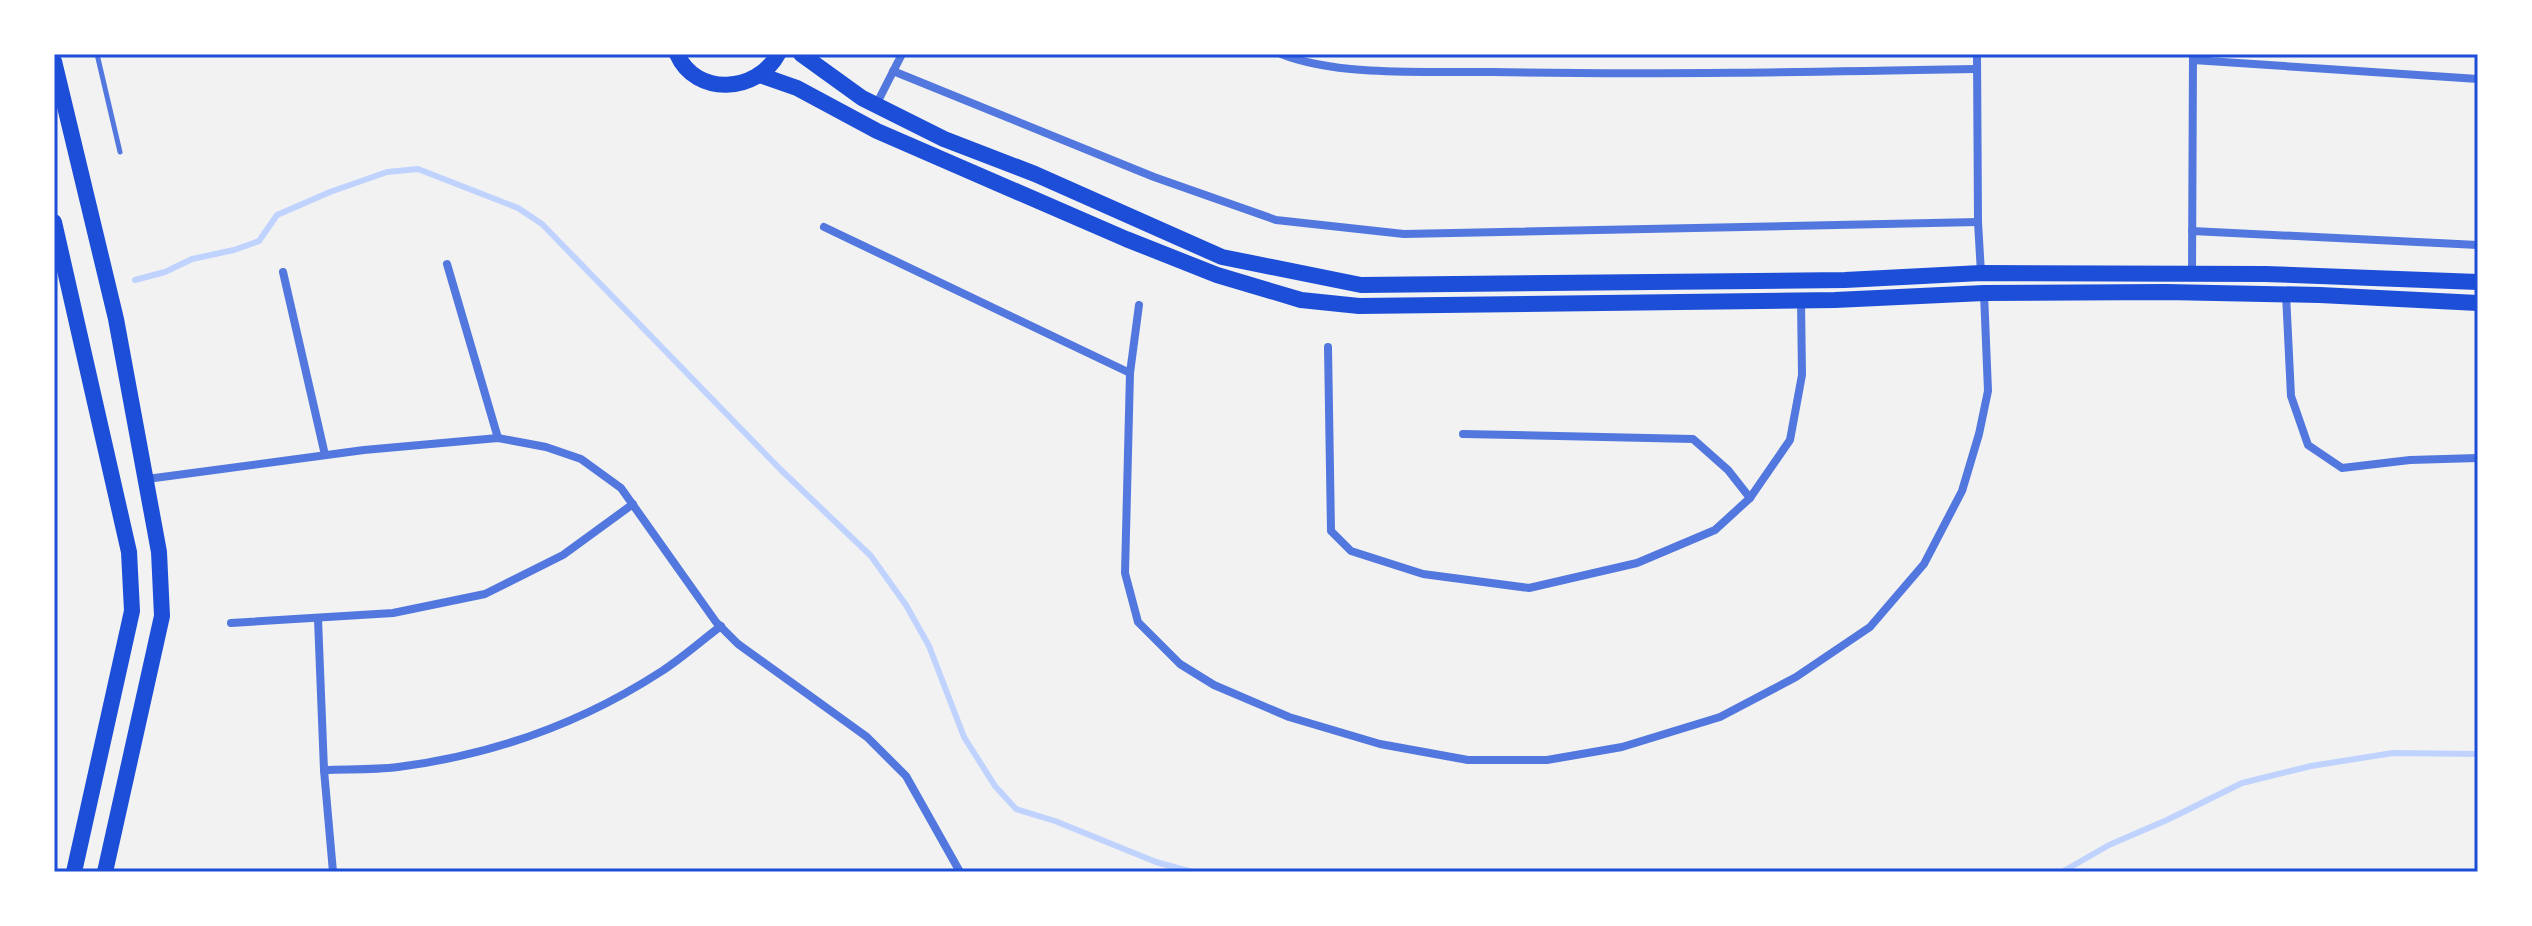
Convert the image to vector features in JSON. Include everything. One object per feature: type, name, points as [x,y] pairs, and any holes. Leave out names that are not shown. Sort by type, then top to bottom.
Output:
[{"type":"main road","points":[[677,54],[692,74],[708,83],[726,86],[744,83],[760,75],[778,54]]},
{"type":"main road","points":[[801,54],[876,105],[944,139],[1035,174],[1222,257],[1361,285],[1845,280],[1981,273],[2192,274],[2478,282]]},
{"type":"main road","points":[[54,61],[116,319],[159,552],[162,616],[105,872]]},
{"type":"main road","points":[[760,75],[797,88],[877,131],[1126,239],[1217,275],[1301,300],[1359,306],[1801,300],[1984,293],[2286,294],[2478,303]]},
{"type":"main road","points":[[54,222],[129,552],[132,611],[74,872]]},
{"type":"main road","points":[[1981,273],[1984,293]]},
{"type":"street","points":[[876,105],[902,54]]},
{"type":"street","points":[[1281,54],[1348,68],[1440,71],[1658,75],[1977,69]]},
{"type":"street","points":[[1977,54],[1981,273]]},
{"type":"street","points":[[2192,274],[2193,57],[2478,79]]},
{"type":"street","points":[[893,71],[1154,177],[1276,220],[1404,234],[1978,222]]},
{"type":"street","points":[[824,227],[1130,373]]},
{"type":"street","points":[[2192,231],[2478,245]]},
{"type":"street","points":[[447,264],[498,438]]},
{"type":"street","points":[[283,272],[325,455]]},
{"type":"street","points":[[1139,305],[1130,373],[1125,573],[1138,622],[1180,664],[1214,685],[1289,717],[1380,744],[1468,760],[1547,760],[1622,747],[1720,717],[1796,677],[1870,627],[1924,564],[1962,491],[1988,391],[1984,293]]},
{"type":"street","points":[[2286,294],[2291,396],[2308,445],[2342,468],[2410,460],[2478,458]]},
{"type":"street","points":[[1328,347],[1331,531],[1351,551],[1423,574],[1529,588],[1637,563],[1715,530],[1750,498],[1790,440],[1802,375],[1801,300]]},
{"type":"street","points":[[1463,434],[1693,439],[1728,470],[1750,498]]},
{"type":"street","points":[[147,479],[325,455],[498,438],[546,447],[581,459],[621,488],[721,626],[750,653],[867,737],[906,776],[960,872]]},
{"type":"street","points":[[231,623],[393,613],[485,594],[563,555],[633,504]]},
{"type":"street","points":[[318,619],[324,770],[333,872]]},
{"type":"street","points":[[324,770],[410,765],[466,755],[536,735],[602,707],[664,670],[721,626]]},
{"type":"lane","points":[[97,54],[120,152]]},
{"type":"waterway","points":[[135,280],[165,272],[192,259],[259,241],[277,215],[387,172],[418,169],[518,208],[542,224],[780,469],[871,556],[906,605],[929,646],[964,737],[995,786],[1016,809],[1055,821],[1156,862],[1192,872]]},
{"type":"waterway","points":[[2062,872],[2109,845],[2242,783],[2311,766],[2393,753],[2478,754]]}]
